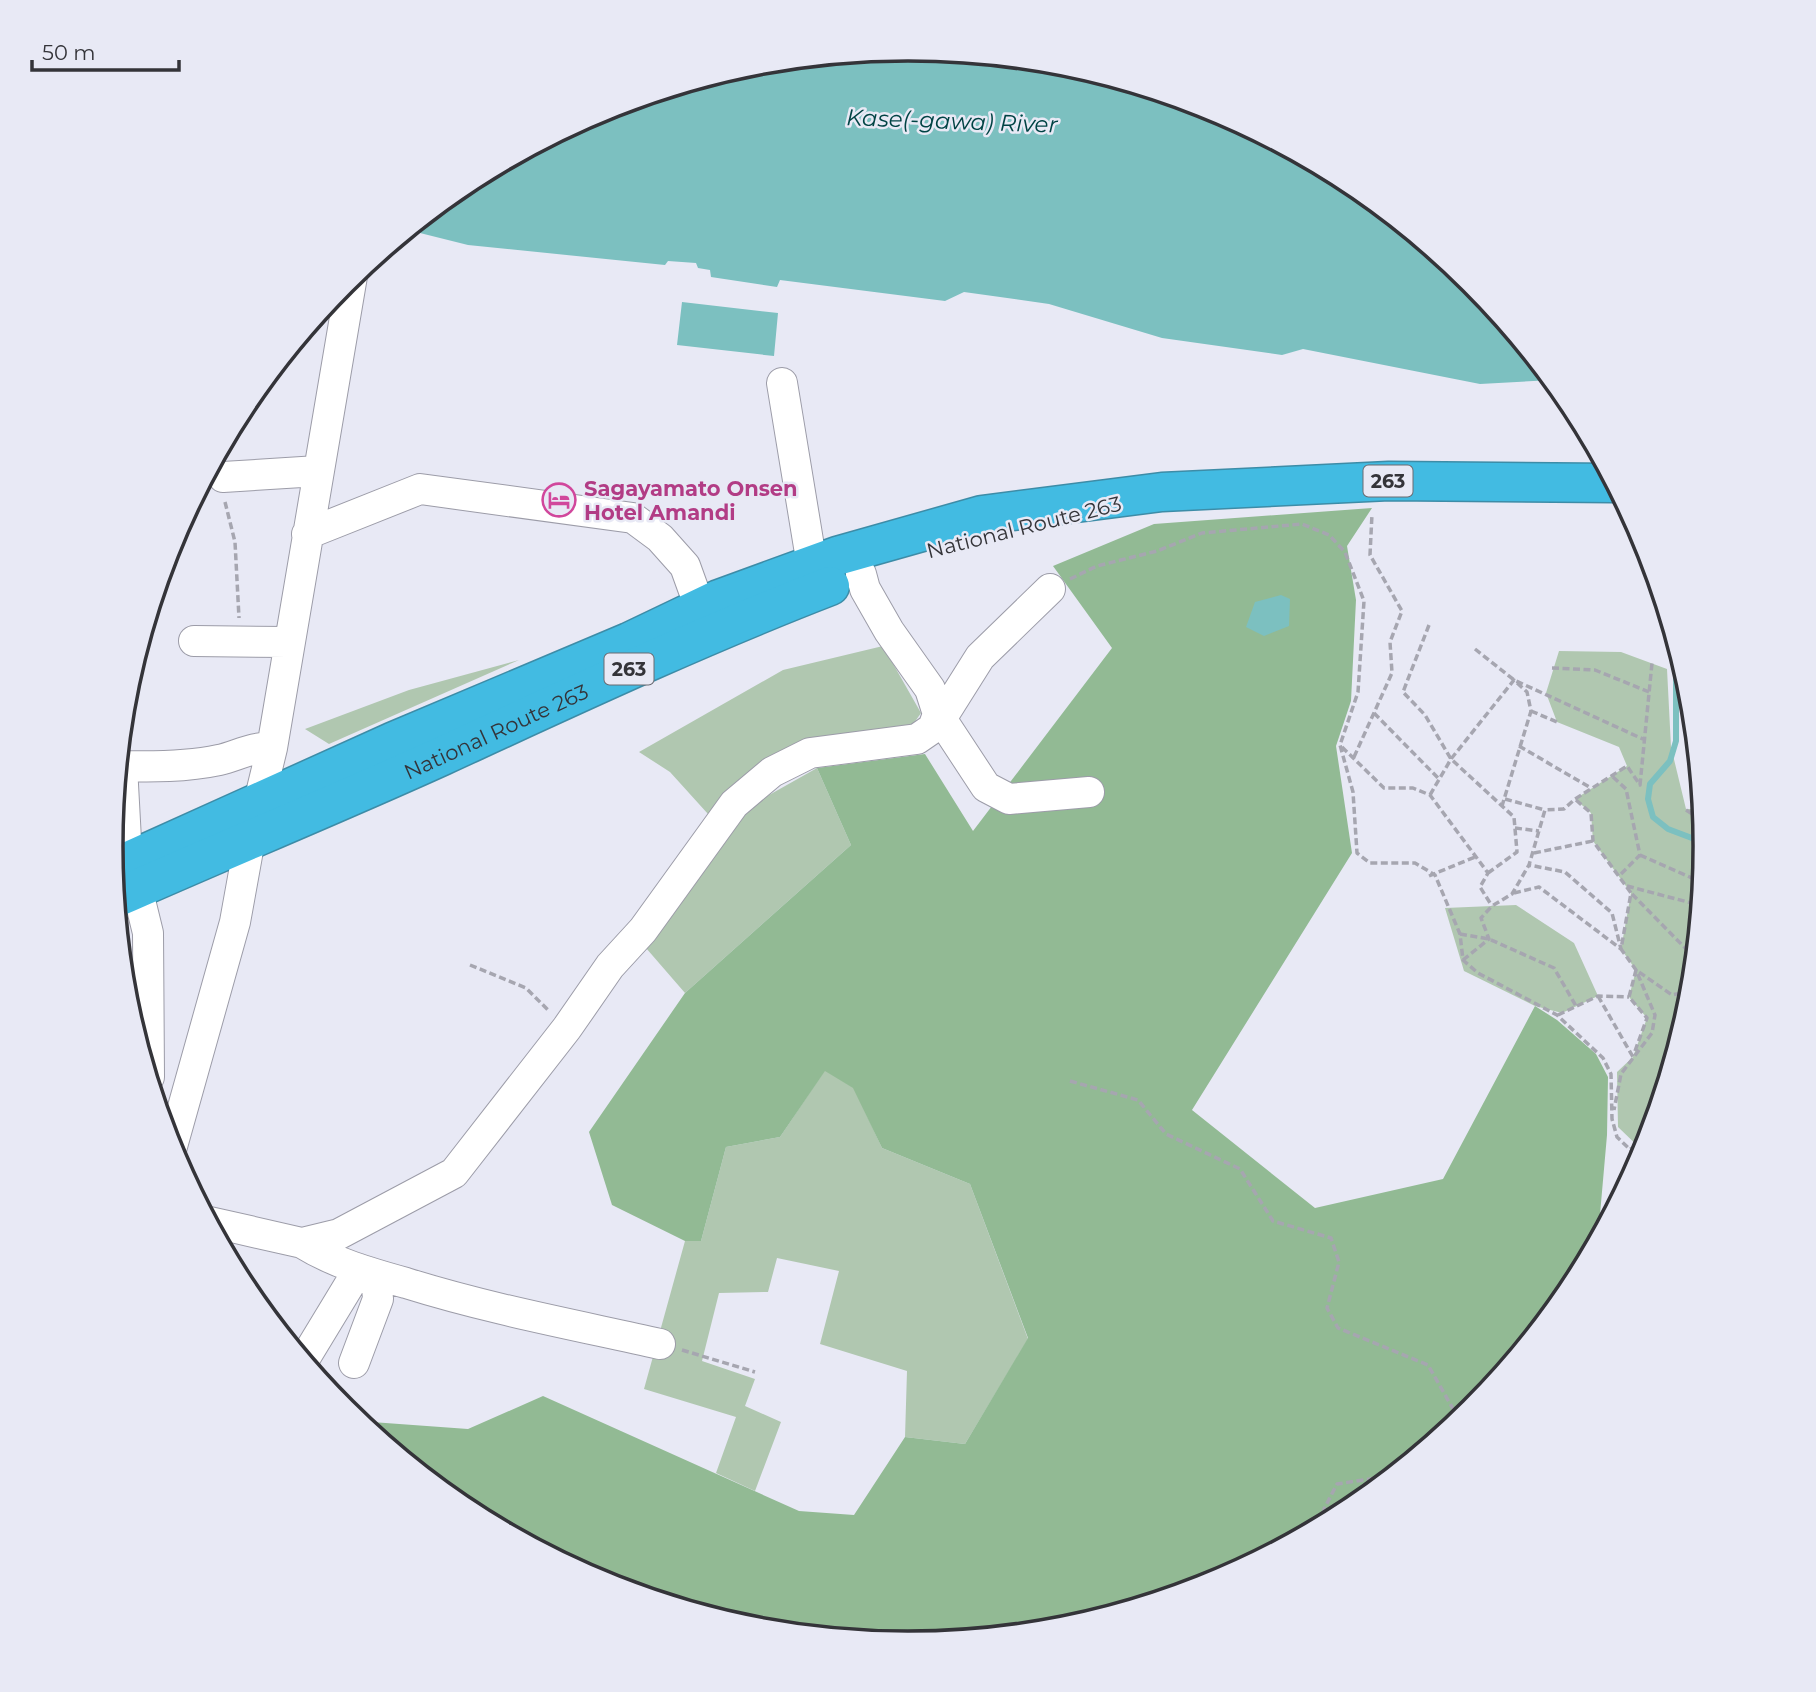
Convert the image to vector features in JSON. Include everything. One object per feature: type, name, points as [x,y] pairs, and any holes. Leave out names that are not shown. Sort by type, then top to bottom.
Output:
[{"type":"highway","name":"National Route 263","points":[[125,878],[250,839],[440,756],[812,565],[982,515],[1162,492],[1389,481],[1603,483]]},
{"type":"highway","name":"National Route 263","points":[[125,878],[261,801],[392,742],[629,642],[861,574],[921,553],[1162,492]]},
{"type":"street","points":[[177,1131],[235,922],[250,839],[272,748],[349,296]]},
{"type":"street","points":[[782,383],[812,565]]},
{"type":"street","points":[[223,477],[318,471]]},
{"type":"street","points":[[307,534],[420,489],[633,517],[660,538],[685,566],[705,621]]},
{"type":"street","points":[[861,574],[864,589],[889,631],[930,689],[938,714],[986,787],[1009,799],[1089,792]]},
{"type":"street","points":[[302,1243],[339,1234],[454,1173],[566,1028],[610,966],[643,930],[734,804],[772,772],[810,753],[917,739],[933,728],[938,714],[946,711],[980,657],[1050,589]]},
{"type":"street","points":[[194,641],[288,642]]},
{"type":"street","points":[[128,766],[176,766],[221,760],[262,747],[272,748]]},
{"type":"street","points":[[124,814],[125,878],[148,933],[149,1044]]},
{"type":"street","points":[[221,1224],[302,1243],[320,1255],[463,1301],[660,1344]]},
{"type":"street","points":[[368,1272],[378,1299],[364,1368],[309,1352],[368,1272]]},
{"type":"path","points":[[223,477],[225,507],[235,542],[240,642]]},
{"type":"path","points":[[1354,757],[1392,673],[1390,642],[1402,611],[1370,555],[1372,514]]},
{"type":"path","points":[[1050,589],[1097,566],[1157,551],[1202,533],[1301,524],[1329,535],[1345,552],[1364,601],[1358,692],[1340,745],[1353,792],[1357,853],[1370,863],[1415,863],[1432,876],[1460,934],[1463,960],[1478,972],[1557,1015],[1604,1058],[1611,1074],[1612,1119],[1617,1137],[1630,1149]]},
{"type":"path","points":[[1429,625],[1403,692],[1425,715],[1451,759],[1514,817],[1517,852],[1488,873],[1480,887],[1492,906]]},
{"type":"path","points":[[1475,649],[1527,692],[1531,711],[1503,806]]},
{"type":"path","points":[[1504,799],[1545,810],[1564,809],[1591,788],[1627,766],[1640,785],[1651,663]]},
{"type":"path","points":[[1552,668],[1595,670],[1649,692]]},
{"type":"path","points":[[1430,795],[1451,759],[1514,680]]},
{"type":"path","points":[[1514,680],[1645,740]]},
{"type":"path","points":[[1531,711],[1557,722]]},
{"type":"path","points":[[1374,713],[1439,779]]},
{"type":"path","points":[[1340,745],[1384,789],[1413,788],[1430,795],[1488,873]]},
{"type":"path","points":[[1519,746],[1591,788]]},
{"type":"path","points":[[1613,777],[1626,789],[1640,855]]},
{"type":"path","points":[[1575,799],[1591,813],[1593,841],[1625,885],[1686,949]]},
{"type":"path","points":[[1512,894],[1529,865],[1545,810]]},
{"type":"path","points":[[1686,810],[1692,814]]},
{"type":"path","points":[[1515,828],[1539,831]]},
{"type":"path","points":[[1533,853],[1593,841]]},
{"type":"path","points":[[1619,876],[1640,855]]},
{"type":"path","points":[[1640,855],[1692,878]]},
{"type":"path","points":[[1432,876],[1476,857]]},
{"type":"path","points":[[1529,865],[1565,872],[1612,913],[1621,949]]},
{"type":"path","points":[[1625,885],[1690,903]]},
{"type":"path","points":[[1489,939],[1481,918],[1492,906],[1512,894],[1539,887],[1621,949],[1636,970],[1655,1015],[1652,1033],[1621,1074],[1612,1119]]},
{"type":"path","points":[[1621,949],[1631,893]]},
{"type":"path","points":[[1460,934],[1489,939],[1554,968],[1576,1006]]},
{"type":"path","points":[[1463,960],[1489,939]]},
{"type":"path","points":[[470,965],[526,988],[566,1028]]},
{"type":"path","points":[[1636,970],[1672,995],[1679,994]]},
{"type":"path","points":[[1629,997],[1636,970]]},
{"type":"path","points":[[1557,1015],[1598,996],[1629,997],[1647,1018],[1633,1057]]},
{"type":"path","points":[[1598,996],[1633,1057]]},
{"type":"path","points":[[1070,1081],[1138,1100],[1166,1134],[1240,1169],[1273,1221],[1331,1238],[1339,1262],[1327,1308],[1338,1328],[1429,1365],[1454,1410]]},
{"type":"path","points":[[660,1344],[755,1372]]},
{"type":"path","points":[[1324,1511],[1337,1484],[1372,1479]]},
{"type":"shaded area","points":[[1372,508],[1347,546],[1356,600],[1351,701],[1336,746],[1352,853],[1192,1110],[1315,1208],[1443,1179],[1535,1006],[1557,1020],[1596,1054],[1608,1077],[1607,1135],[1600,1216],[1531,1324],[1463,1401],[1425,1436],[1386,1469],[1300,1526],[1255,1550],[1160,1589],[1061,1616],[1010,1624],[908,1631],[857,1629],[755,1616],[705,1604],[608,1571],[561,1550],[516,1526],[430,1469],[376,1422],[468,1429],[543,1396],[799,1511],[854,1515],[905,1437],[965,1444],[1028,1338],[970,1184],[882,1148],[853,1088],[825,1071],[780,1137],[726,1147],[701,1241],[685,1241],[612,1205],[589,1132],[685,993],[851,845],[817,768],[925,754],[973,831],[1112,648],[1053,566],[1154,524]]},
{"type":"shaded area","points":[[883,646],[921,713],[907,733],[784,751],[708,814],[670,772],[639,752],[783,670]]},
{"type":"shaded area","points":[[1559,651],[1621,652],[1667,669],[1671,747],[1686,809],[1692,809],[1691,897],[1678,999],[1666,1049],[1634,1143],[1618,1127],[1617,1072],[1633,1057],[1647,1018],[1629,997],[1636,970],[1621,949],[1631,893],[1593,841],[1591,813],[1575,799],[1627,766],[1619,747],[1557,722],[1546,693]]},
{"type":"shaded area","points":[[519,660],[329,744],[305,729],[409,690]]},
{"type":"shaded area","points":[[817,768],[851,845],[685,993],[646,948],[741,811]]},
{"type":"shaded area","points":[[1516,905],[1574,943],[1598,996],[1562,1013],[1535,1006],[1464,971],[1445,908]]},
{"type":"shaded area","points":[[825,1070],[854,1088],[882,1148],[970,1184],[1028,1339],[965,1444],[905,1437],[907,1371],[820,1344],[839,1271],[777,1258],[768,1292],[719,1293],[702,1361],[755,1379],[745,1406],[781,1422],[755,1491],[716,1473],[736,1417],[644,1389],[685,1241],[701,1241],[726,1147],[780,1137]]},
{"type":"water","name":"Kase(-gawa) River","points":[[908,61],[1010,68],[1061,76],[1160,103],[1255,142],[1300,166],[1386,223],[1425,256],[1463,291],[1498,329],[1540,381],[1480,384],[1303,349],[1282,355],[1162,338],[1049,304],[964,292],[945,301],[780,280],[777,287],[711,277],[710,270],[698,268],[696,263],[668,261],[665,265],[468,245],[419,233],[516,166],[561,142],[656,103],[755,76],[806,68]]},
{"type":"water","points":[[682,302],[778,313],[774,356],[677,345]]},
{"type":"water","points":[[1281,595],[1290,599],[1289,626],[1264,636],[1246,627],[1255,602]]},
{"type":"waterway","points":[[1676,685],[1676,741],[1670,761],[1650,784],[1648,799],[1653,817],[1668,829],[1693,838]]},
{"type":"place","name":"Sagayamato Onsen Hotel Amandi","points":[[559,500]]}]
